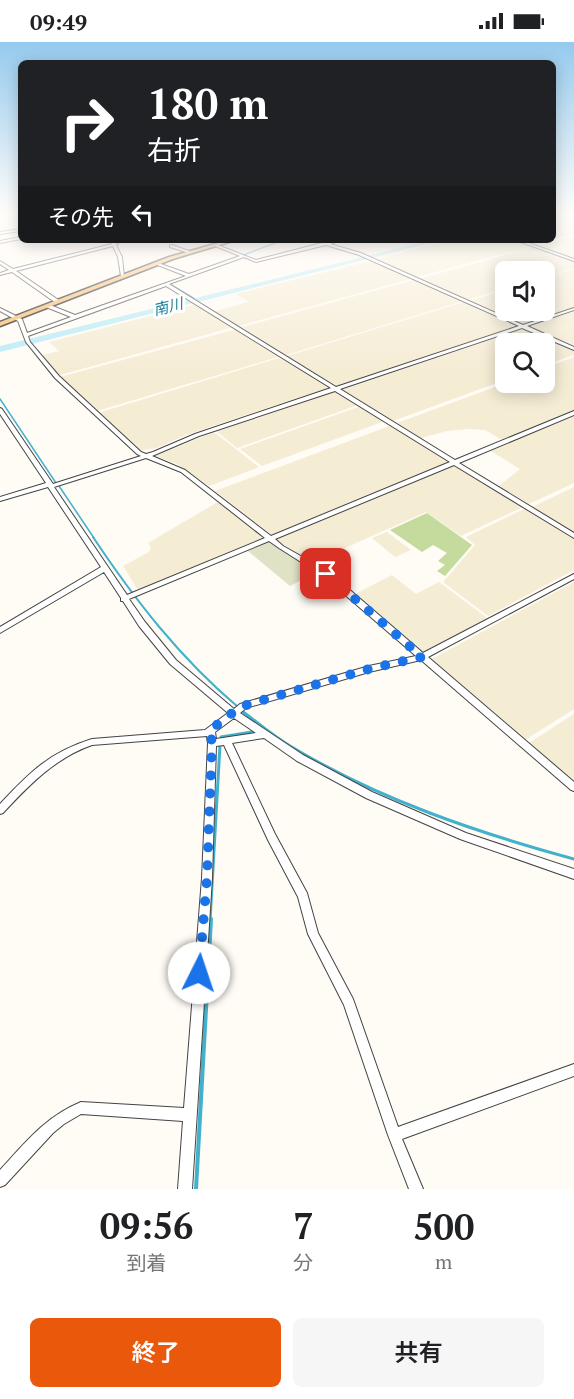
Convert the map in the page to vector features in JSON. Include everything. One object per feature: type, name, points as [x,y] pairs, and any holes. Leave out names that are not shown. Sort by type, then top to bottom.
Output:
[{"type":"main road","points":[[0,324],[150,266]]},
{"type":"street","points":[[5,266],[58,302]]},
{"type":"street","points":[[0,274],[31,266]]},
{"type":"street","points":[[121,266],[123,276]]},
{"type":"street","points":[[162,266],[189,276]]},
{"type":"street","points":[[25,336],[218,266]]},
{"type":"street","points":[[386,266],[574,349]]},
{"type":"street","points":[[166,284],[574,536]]},
{"type":"street","points":[[48,306],[75,317]]},
{"type":"street","points":[[0,309],[21,321],[29,343],[57,377],[144,455],[183,471],[270,539],[326,574],[574,787]]},
{"type":"street","points":[[0,499],[144,455],[197,435],[574,309]]},
{"type":"street","points":[[0,410],[105,568],[129,597],[173,662],[237,709],[263,735],[369,795],[436,825],[574,874]]},
{"type":"street","points":[[129,597],[574,413]]},
{"type":"street","points":[[0,630],[105,568]]},
{"type":"street","points":[[185,1189],[207,878],[211,737],[237,709],[369,669],[422,657],[574,576]]},
{"type":"street","points":[[0,810],[36,772],[74,746],[92,742],[211,737],[227,741],[263,735]]},
{"type":"street","points":[[227,741],[271,837],[303,896],[314,934],[349,1003],[394,1135],[416,1189]]},
{"type":"street","points":[[394,1135],[574,1070]]},
{"type":"street","points":[[0,1180],[60,1118],[74,1110],[81,1108],[189,1115]]},
{"type":"shaded area","points":[[352,266],[381,266],[410,279],[238,326],[215,311],[249,302],[236,294]]},
{"type":"shaded area","points":[[389,266],[459,266],[416,277]]},
{"type":"shaded area","points":[[467,266],[495,266],[495,291],[467,300],[419,279]]},
{"type":"shaded area","points":[[555,266],[574,266],[574,268],[555,274]]},
{"type":"shaded area","points":[[574,269],[574,308],[555,314],[555,275]]},
{"type":"shaded area","points":[[414,280],[463,301],[286,355],[242,327]]},
{"type":"shaded area","points":[[495,293],[495,313],[469,301]]},
{"type":"shaded area","points":[[464,302],[495,316],[495,321],[505,321],[516,326],[336,386],[287,356]]},
{"type":"shaded area","points":[[197,304],[234,327],[60,375],[42,355],[59,351],[49,342]]},
{"type":"shaded area","points":[[574,311],[574,346],[555,338],[555,333],[545,333],[529,326],[544,321],[555,321],[555,317]]},
{"type":"shaded area","points":[[513,321],[534,321],[522,325]]},
{"type":"shaded area","points":[[237,329],[281,356],[97,411],[60,377]]},
{"type":"shaded area","points":[[523,329],[532,333],[511,333]]},
{"type":"shaded area","points":[[495,338],[495,384],[393,421],[341,390]]},
{"type":"shaded area","points":[[555,343],[574,351],[574,355],[555,362]]},
{"type":"shaded area","points":[[282,357],[331,387],[186,435],[157,448],[139,451],[98,413]]},
{"type":"shaded area","points":[[574,357],[574,410],[502,440],[485,430],[468,429],[447,431],[421,438],[397,423],[495,387],[495,393],[555,393],[555,364]]},
{"type":"shaded area","points":[[336,391],[358,405],[237,448],[216,431]]},
{"type":"shaded area","points":[[361,406],[385,421],[262,466],[240,449]]},
{"type":"shaded area","points":[[574,415],[574,483],[529,504],[499,486],[520,469],[489,450]]},
{"type":"shaded area","points":[[392,425],[451,461],[272,535],[215,491]]},
{"type":"shaded area","points":[[214,432],[259,467],[209,486],[177,464],[155,456]]},
{"type":"shaded area","points":[[456,465],[523,507],[461,536],[426,512],[311,563],[275,539]]},
{"type":"shaded area","points":[[574,487],[574,532],[532,507]]},
{"type":"shaded area","points":[[218,502],[265,538],[138,590],[123,566],[149,552],[151,548],[148,543]]},
{"type":"shaded area","points":[[524,509],[574,539],[574,570],[488,616],[443,582],[475,545],[466,537]]},
{"type":"shaded area","points":[[387,532],[411,550],[395,557],[372,538]]},
{"type":"shaded area","points":[[392,575],[416,594],[439,582],[487,618],[422,653],[353,595]]},
{"type":"shaded area","points":[[574,582],[574,709],[525,740],[432,659]]},
{"type":"shaded area","points":[[574,714],[574,782],[529,743]]},
{"type":"green space","points":[[427,513],[472,545],[445,576],[437,571],[445,565],[438,561],[447,553],[433,545],[422,552],[390,530]]},
{"type":"green space","points":[[268,542],[317,572],[290,586],[248,551]]},
{"type":"waterway","name":"南川","points":[[0,349],[337,266]]},
{"type":"waterway","points":[[170,284],[198,301]]},
{"type":"waterway","points":[[0,399],[56,483]]},
{"type":"waterway","points":[[59,486],[94,538]]},
{"type":"waterway","points":[[93,537],[125,583],[160,627],[197,669],[238,707]]},
{"type":"waterway","points":[[242,711],[290,746],[323,765],[392,798],[464,825],[574,859]]},
{"type":"waterway","points":[[221,739],[221,737],[257,731]]},
{"type":"waterway","points":[[210,921],[220,745]]},
{"type":"waterway","points":[[196,1189],[211,919]]},
{"type":"route","points":[[199,973],[207,878],[212,743],[210,731],[232,712],[243,706],[369,669],[422,657],[326,574]]}]
